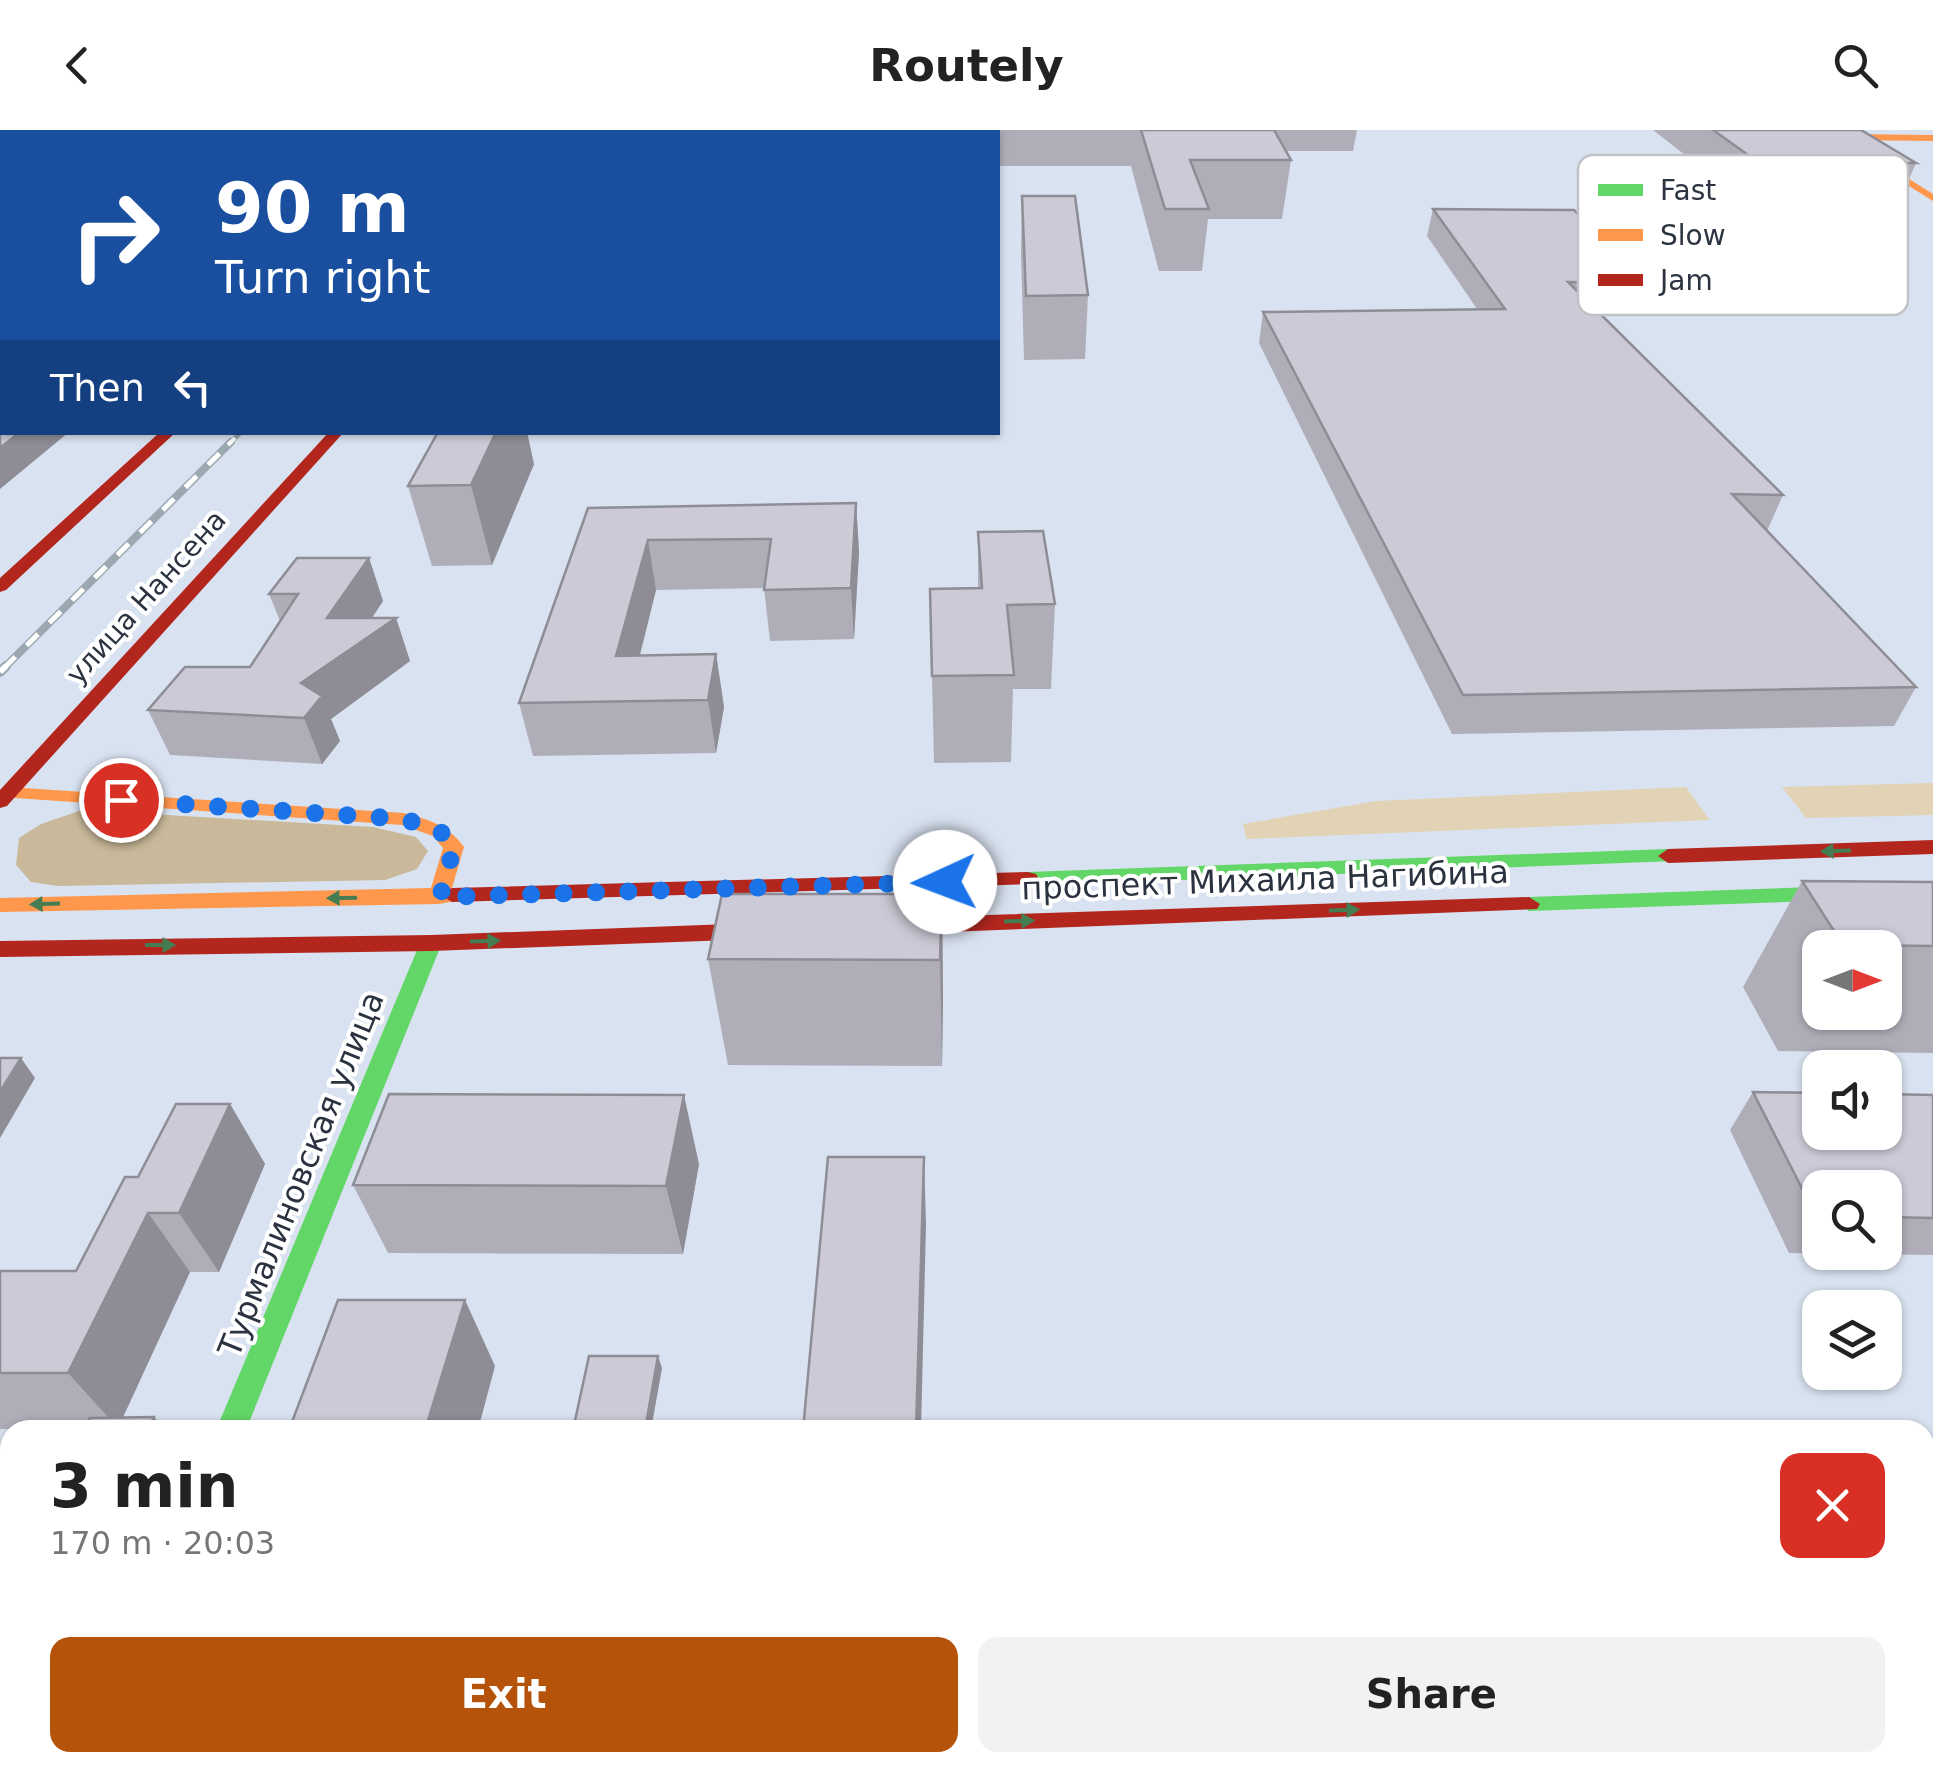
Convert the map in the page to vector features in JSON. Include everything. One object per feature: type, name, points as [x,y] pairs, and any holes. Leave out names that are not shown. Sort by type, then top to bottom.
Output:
[{"type":"main road","points":[[1837,135],[1933,138]]},
{"type":"main road","points":[[1837,135],[1897,155]]},
{"type":"main road","points":[[1837,135],[1867,155]]},
{"type":"main road","points":[[1908,162],[1933,176]]},
{"type":"main road","points":[[1908,182],[1933,198]]},
{"type":"main road","points":[[0,588],[167,435]]},
{"type":"main road","name":"улица Нансена","points":[[4,798],[334,435]]},
{"type":"main road","points":[[4,798],[404,819],[440,831],[454,847],[440,897]]},
{"type":"main road","name":"проспект Михаила Нагибина","points":[[0,905],[440,897],[1933,848]]},
{"type":"main road","name":"проспект Михаила Нагибина","points":[[0,949],[430,943],[1933,890]]},
{"type":"main road","name":"Турмалиновская улица","points":[[235,1420],[430,943]]},
{"type":"shaded area","points":[[1933,783],[1933,815],[1806,818],[1782,787]]},
{"type":"shaded area","points":[[1686,787],[1710,820],[1246,839],[1243,824],[1376,801]]},
{"type":"shaded area","points":[[82,810],[373,827],[416,837],[428,851],[417,869],[385,880],[58,886],[31,882],[16,865],[19,838],[41,824]]},
{"type":"building","points":[[1141,130],[1274,130],[1291,160],[1190,160],[1209,209],[1165,209]]},
{"type":"building","points":[[1713,130],[1861,130],[1903,155],[1748,155]]},
{"type":"building","points":[[1022,196],[1075,196],[1088,295],[1026,296]]},
{"type":"building","points":[[1433,209],[1574,210],[1578,214],[1578,282],[1568,282],[1578,292],[1578,315],[1601,315],[1783,495],[1732,494],[1916,687],[1463,695],[1263,312],[1505,309]]},
{"type":"building","points":[[0,435],[16,435],[0,448]]},
{"type":"building","points":[[436,435],[495,435],[471,485],[408,486]]},
{"type":"building","points":[[856,503],[851,588],[764,590],[771,539],[648,540],[616,656],[716,654],[708,700],[519,703],[588,508]]},
{"type":"building","points":[[1043,531],[1055,604],[1007,605],[1014,675],[932,676],[930,589],[982,588],[978,532]]},
{"type":"building","points":[[297,558],[369,558],[327,618],[396,618],[301,683],[322,696],[304,718],[148,710],[185,667],[250,667],[298,594],[269,594]]},
{"type":"building","points":[[1802,881],[1933,882],[1933,946],[1902,946],[1902,930],[1833,930]]},
{"type":"building","points":[[722,894],[942,894],[940,960],[708,959]]},
{"type":"building","points":[[0,1058],[21,1058],[0,1092]]},
{"type":"building","points":[[1753,1092],[1802,1093],[1802,1150],[1902,1150],[1902,1094],[1933,1095],[1933,1218],[1902,1217],[1902,1170],[1802,1170],[1802,1188]]},
{"type":"building","points":[[389,1094],[684,1095],[666,1186],[353,1185]]},
{"type":"building","points":[[176,1104],[230,1104],[179,1213],[148,1213],[68,1373],[0,1373],[0,1271],[76,1271],[125,1177],[138,1177]]},
{"type":"building","points":[[828,1157],[924,1157],[916,1420],[804,1420]]},
{"type":"building","points":[[338,1300],[465,1300],[428,1420],[293,1420]]},
{"type":"building","points":[[589,1356],[658,1356],[647,1420],[575,1420]]},
{"type":"building","points":[[154,1417],[153,1420],[90,1418]]},
{"type":"railway","points":[[231,442],[238,435]]},
{"type":"railway","points":[[4,668],[231,442]]},
{"type":"railway","points":[[228,445],[231,442]]},
{"type":"railway","points":[[0,672],[4,668]]},
{"type":"traffic: fast","points":[[1028,879],[1668,856]]},
{"type":"traffic: fast","points":[[1529,904],[1933,890]]},
{"type":"traffic: fast","points":[[235,1420],[431,943]]},
{"type":"traffic: slow","points":[[1839,137],[1933,138]]},
{"type":"traffic: slow","points":[[1843,141],[1865,155]]},
{"type":"traffic: slow","points":[[1908,182],[1933,198]]},
{"type":"traffic: slow","points":[[8,793],[404,819],[440,831],[454,847],[439,897]]},
{"type":"traffic: slow","points":[[0,905],[452,895]]},
{"type":"traffic: jam","points":[[0,587],[166,435]]},
{"type":"traffic: jam","points":[[0,802],[334,435]]},
{"type":"traffic: jam","points":[[1668,856],[1933,847]]},
{"type":"traffic: jam","points":[[452,895],[1028,879]]},
{"type":"traffic: jam","points":[[868,927],[1529,904]]},
{"type":"traffic: jam","points":[[0,949],[431,943],[787,930]]},
{"type":"route","points":[[121,800],[404,819],[440,831],[454,847],[440,897],[945,882]]}]
